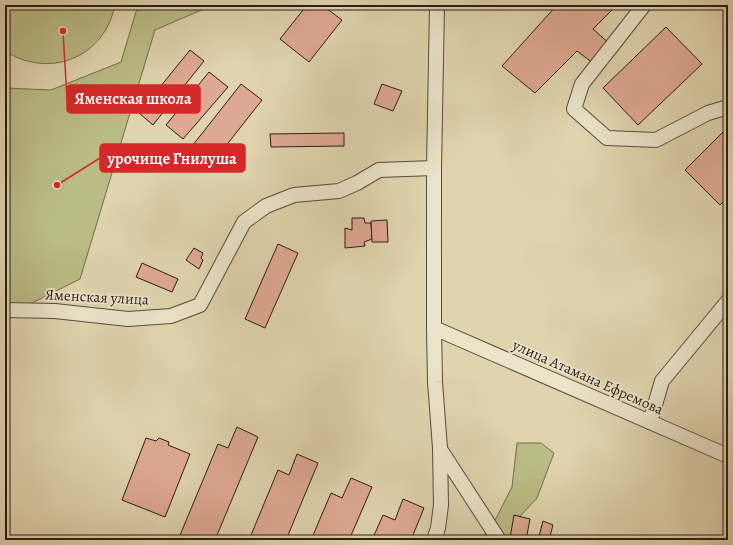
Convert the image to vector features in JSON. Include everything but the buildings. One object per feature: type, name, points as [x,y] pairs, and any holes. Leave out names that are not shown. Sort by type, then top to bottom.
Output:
[{"type":"street","points":[[434,540],[438,528],[441,505],[440,448],[435,382],[434,328],[434,168],[437,5]]},
{"type":"street","points":[[644,5],[582,84],[574,109],[607,138],[656,140],[708,113],[728,106]]},
{"type":"street","name":"Яменская улица","points":[[5,310],[55,311],[128,319],[171,316],[200,305],[244,222],[266,206],[294,195],[339,191],[357,183],[379,170],[434,168]]},
{"type":"street","points":[[650,422],[662,381],[728,301]]},
{"type":"street","name":"улица Атамана Ефремова","points":[[434,328],[728,456]]},
{"type":"street","points":[[440,448],[498,540]]},
{"type":"green space","points":[[5,5],[115,5],[105,31],[96,43],[73,59],[46,64],[18,58],[5,51]]},
{"type":"green space","points":[[138,5],[213,5],[155,30],[80,279],[18,310],[5,309],[5,88],[51,90],[121,62]]},
{"type":"green space","points":[[517,443],[541,443],[554,453],[537,498],[513,524],[516,540],[478,540],[490,530],[512,487]]},
{"type":"place","name":"Яменская школа","points":[[63,31]]},
{"type":"place","name":"урочище Гнилуша","points":[[57,185]]}]
